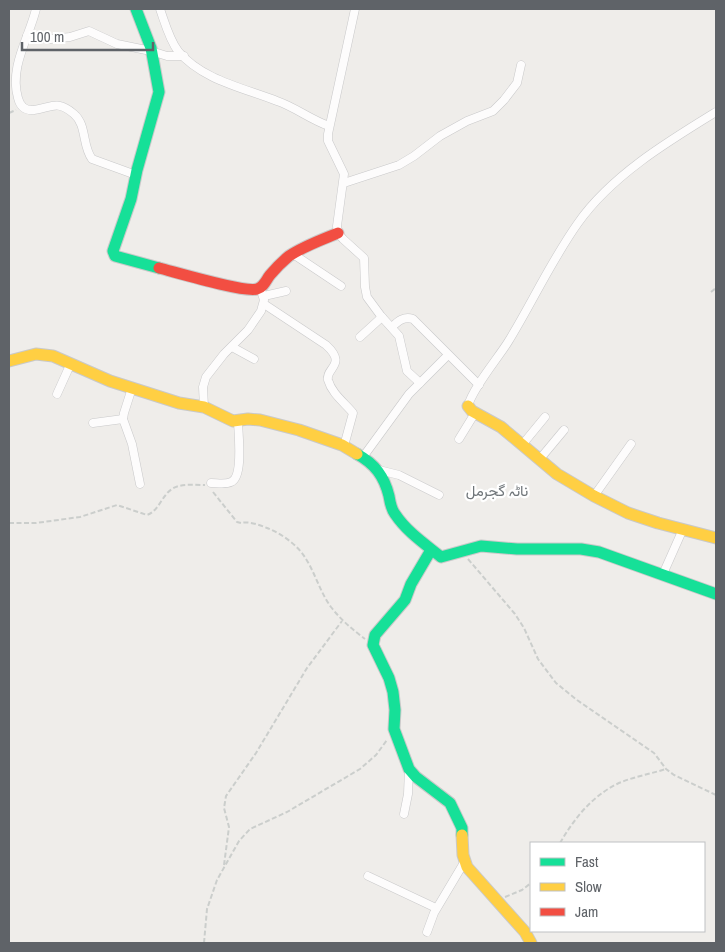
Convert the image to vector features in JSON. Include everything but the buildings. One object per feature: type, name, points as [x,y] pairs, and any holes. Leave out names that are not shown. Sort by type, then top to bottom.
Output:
[{"type":"street","points":[[36,9],[20,53],[17,69],[17,94],[23,108],[36,110],[50,105],[68,109],[76,115],[82,128],[88,154],[92,159],[136,175]]},
{"type":"street","points":[[136,9],[151,51],[159,92],[131,200],[113,251],[115,256],[201,279],[248,289],[263,296],[326,345],[334,353],[336,360],[334,369],[328,375],[328,380],[333,390],[353,413],[344,446]]},
{"type":"street","points":[[160,9],[171,39],[184,56],[195,66],[212,76],[279,101],[329,126]]},
{"type":"street","points":[[355,9],[329,126],[328,141],[344,174],[337,226],[338,234],[364,258],[367,297],[399,336],[407,371],[420,382]]},
{"type":"street","points":[[27,36],[51,39],[89,32],[117,44],[167,56],[184,56]]},
{"type":"street","points":[[344,183],[399,165],[440,136],[467,121],[493,111],[517,82],[522,65]]},
{"type":"street","points":[[9,74],[17,69]]},
{"type":"street","points":[[716,112],[638,164],[612,184],[589,210],[578,223],[556,257],[507,343],[469,401],[472,409],[501,427],[538,460],[557,474],[594,496],[628,513],[716,538]]},
{"type":"street","points":[[204,407],[203,382],[212,369],[255,321],[263,296],[276,268],[304,247],[338,234]]},
{"type":"street","points":[[293,254],[341,286]]},
{"type":"street","points":[[263,296],[286,291]]},
{"type":"street","points":[[360,338],[382,317]]},
{"type":"street","points":[[392,327],[402,319],[413,319],[479,385]]},
{"type":"street","points":[[232,347],[254,359]]},
{"type":"street","points":[[9,361],[36,354],[53,356],[132,388],[179,403],[204,407],[233,421],[248,418],[276,424],[344,446],[363,457],[379,470],[399,475],[440,495]]},
{"type":"street","points":[[363,457],[398,407],[448,355]]},
{"type":"street","points":[[57,394],[71,363]]},
{"type":"street","points":[[132,388],[124,419],[132,444],[140,484]]},
{"type":"street","points":[[459,439],[472,409]]},
{"type":"street","points":[[522,445],[545,417]]},
{"type":"street","points":[[92,423],[124,419]]},
{"type":"street","points":[[211,483],[232,482],[236,479],[239,467],[238,420]]},
{"type":"street","points":[[538,460],[564,430]]},
{"type":"street","points":[[594,496],[631,444]]},
{"type":"street","points":[[379,470],[386,485],[393,512],[404,526],[441,557],[481,546],[517,549],[581,549],[599,552],[716,594]]},
{"type":"street","points":[[662,574],[683,529]]},
{"type":"street","points":[[431,550],[411,584],[405,600],[375,634],[372,645],[385,668],[393,692],[395,710],[394,729],[409,769],[416,777],[450,802],[462,828],[464,861],[467,867],[525,932],[530,943]]},
{"type":"street","points":[[404,814],[408,794],[409,769]]},
{"type":"street","points":[[427,932],[436,908],[464,861]]},
{"type":"street","points":[[368,876],[436,908]]},
{"type":"path","points":[[711,292],[716,288]]},
{"type":"path","points":[[9,523],[36,523],[80,517],[118,505],[147,515],[174,488],[211,483],[213,494],[237,522],[264,526],[296,546],[306,558],[322,592],[342,622],[372,645]]},
{"type":"path","points":[[461,552],[515,614],[524,628],[538,659],[556,683],[577,700],[654,753],[666,769],[674,775],[716,795]]},
{"type":"path","points":[[224,867],[229,827],[224,808],[226,796],[256,753],[306,668],[342,622]]},
{"type":"path","points":[[204,943],[206,909],[217,880],[239,842],[250,829],[287,812],[360,769],[376,755],[394,729]]},
{"type":"path","points":[[561,842],[575,820],[595,797],[618,784],[666,769]]},
{"type":"path","points":[[498,902],[530,884]]},
{"type":"traffic: fast","points":[[136,9],[151,48],[159,92],[137,170],[131,199],[113,251],[115,256],[159,268]]},
{"type":"traffic: fast","points":[[357,454],[378,471],[387,489],[393,510],[400,520],[441,557],[481,546],[517,549],[581,549],[599,552],[716,594]]},
{"type":"traffic: fast","points":[[431,550],[411,584],[405,600],[375,635],[373,645],[389,678],[395,710],[394,729],[409,769],[416,777],[450,803],[462,828],[462,835]]},
{"type":"traffic: slow","points":[[9,361],[36,354],[53,356],[110,381],[179,403],[204,407],[233,421],[260,420],[299,430],[342,445],[357,454]]},
{"type":"traffic: slow","points":[[468,406],[472,411],[501,427],[557,474],[594,496],[628,513],[716,538]]},
{"type":"traffic: slow","points":[[462,835],[463,855],[467,867],[525,932],[531,943]]},
{"type":"traffic: jam","points":[[159,268],[225,285],[257,289],[263,285],[289,256],[338,233]]},
{"type":"district","name":"ناٹہ گجرمل","points":[[497,491]]}]
